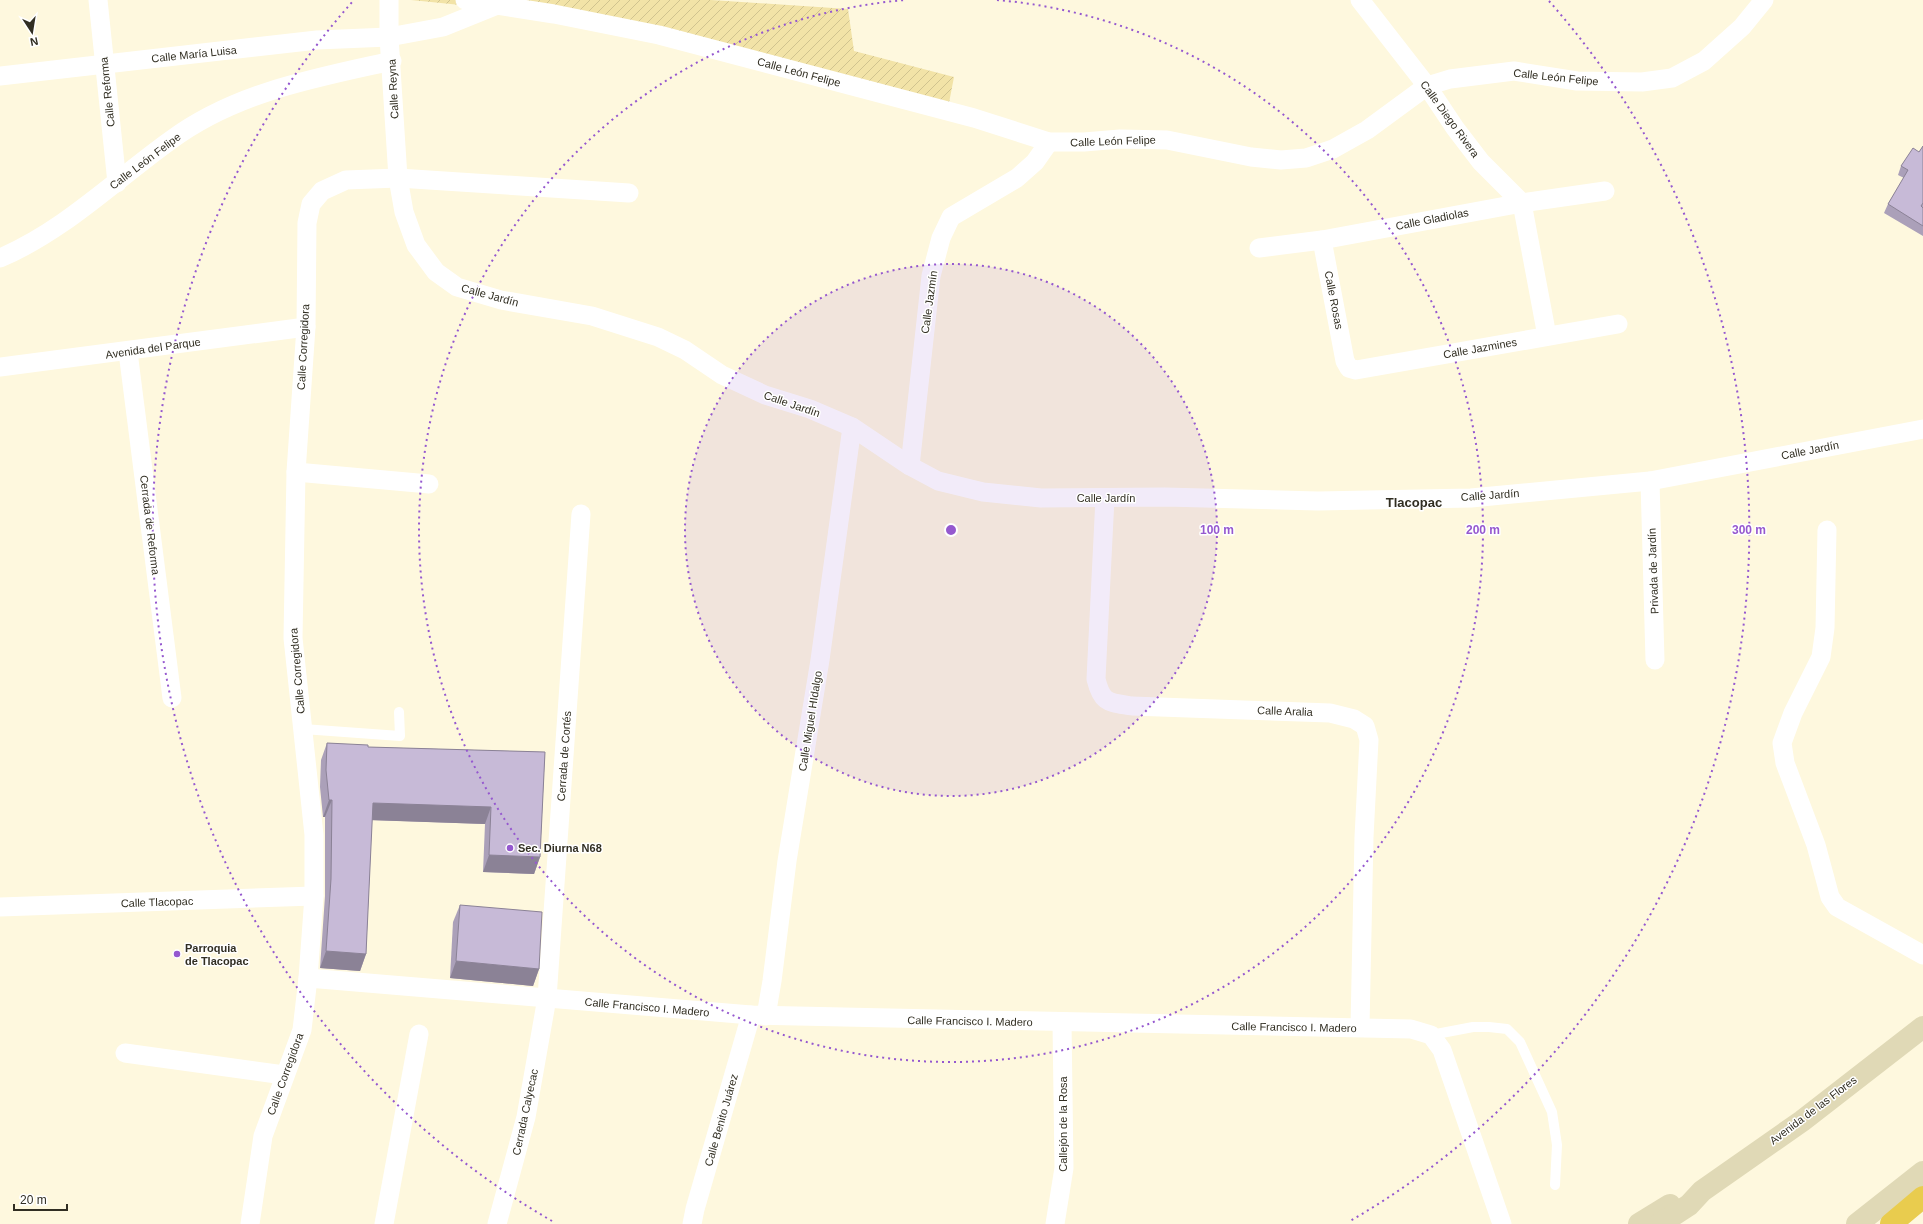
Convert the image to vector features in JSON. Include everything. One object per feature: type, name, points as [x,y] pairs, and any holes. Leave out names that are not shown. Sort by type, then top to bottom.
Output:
[{"type":"highway","points":[[1890,1224],[1923,1197]]},
{"type":"street","name":"Calle Reforma","points":[[98,0],[117,183]]},
{"type":"street","name":"Calle Reyna","points":[[389,0],[389,37],[392,61],[398,178]]},
{"type":"street","name":"Calle León Felipe","points":[[465,0],[554,14],[659,35],[974,118],[1049,142],[1084,142],[1120,139],[1167,140],[1251,156],[1281,160],[1306,158],[1333,149],[1367,130],[1427,86],[1450,79],[1514,71],[1577,81],[1642,82],[1672,78],[1704,61],[1742,27],[1764,0]]},
{"type":"street","name":"Calle Diego Rivera","points":[[1360,0],[1427,86],[1481,162],[1522,203]]},
{"type":"street","name":"Calle León Felipe","points":[[389,37],[443,27],[496,6]]},
{"type":"street","name":"Calle María Luisa","points":[[0,76],[317,40],[389,37]]},
{"type":"street","name":"Calle León Felipe","points":[[0,258],[15,252],[58,226],[117,183],[172,139],[222,108],[287,85],[392,61]]},
{"type":"street","name":"Calle Jazmín","points":[[910,466],[931,276],[941,238],[951,217],[1016,178],[1035,162],[1049,142]]},
{"type":"street","name":"Calle Corregidora","points":[[250,1224],[263,1136],[284,1075],[302,1030],[308,978],[314,896],[314,835],[293,638],[296,472],[306,327],[307,223],[311,204],[322,191],[346,180],[398,178],[629,193]]},
{"type":"street","name":"Calle Jardín","points":[[398,178],[404,212],[416,245],[436,272],[457,287],[501,300],[592,316],[658,337],[684,350],[722,375],[765,395],[810,409],[852,427],[910,466],[938,481],[982,492],[1041,498],[1165,497],[1318,501],[1471,498],[1650,481],[1923,429]]},
{"type":"street","name":"Calle Gladiolas","points":[[1259,248],[1322,240],[1522,203],[1605,191]]},
{"type":"street","points":[[1522,203],[1547,336]]},
{"type":"street","name":"Calle Rosas","points":[[1322,240],[1345,361]]},
{"type":"street","name":"Calle Jazmines","points":[[1345,361],[1349,368],[1356,370],[1618,324]]},
{"type":"street","name":"Avenida del Parque","points":[[0,367],[128,352],[306,327]]},
{"type":"street","name":"Cerrada de Reforma","points":[[128,352],[172,698]]},
{"type":"street","name":"Calle Miguel HIdalgo","points":[[758,1016],[772,981],[787,861],[820,660],[852,427]]},
{"type":"street","points":[[296,472],[429,484]]},
{"type":"street","name":"Privada de Jardín","points":[[1650,481],[1655,660]]},
{"type":"street","name":"Calle Aralia","points":[[1105,498],[1096,679],[1099,693],[1108,702],[1132,706],[1330,713],[1354,719],[1365,726],[1369,740],[1364,837],[1360,1028]]},
{"type":"street","name":"Cerrada de Cortés","points":[[547,998],[581,514]]},
{"type":"street","points":[[1827,530],[1825,628],[1821,657],[1793,713],[1782,743],[1785,763],[1816,846],[1830,897],[1837,907],[1923,955]]},
{"type":"street","name":"Calle Tlacopac","points":[[0,907],[314,896]]},
{"type":"street","name":"Calle Francisco I. Madero","points":[[308,978],[758,1016],[1411,1029],[1431,1035]]},
{"type":"street","name":"Cerrada Calyecac","points":[[498,1224],[526,1117],[547,998]]},
{"type":"street","name":"Calle Benito Juárez","points":[[692,1224],[695,1209],[758,1016]]},
{"type":"street","name":"Callejón de la Rosa","points":[[1054,1224],[1064,1168],[1062,1023]]},
{"type":"street","name":"Avenida de las Flores","points":[[1660,1224],[1689,1205],[1702,1191],[1802,1121],[1923,1027]]},
{"type":"street","points":[[384,1224],[419,1034]]},
{"type":"street","points":[[1431,1035],[1442,1050],[1502,1224]]},
{"type":"street","points":[[125,1053],[284,1075]]},
{"type":"street","points":[[1857,1224],[1923,1172]]},
{"type":"street","name":"Avenida de las Flores","points":[[1639,1224],[1684,1196],[1702,1191]]},
{"type":"lane","points":[[303,729],[400,736],[399,712]]},
{"type":"lane","points":[[1431,1035],[1473,1027],[1490,1027],[1507,1029],[1520,1042],[1552,1112],[1557,1145],[1555,1185]]},
{"type":"shaded area","points":[[411,0],[711,0],[848,9],[854,51],[954,77],[948,108],[559,15]]},
{"type":"building","points":[[1923,146],[1923,203],[1921,206],[1923,208],[1923,226],[1888,204],[1908,170],[1901,166],[1913,148],[1919,152]]},
{"type":"building","name":"Sec. Diurna N68","points":[[327,743],[368,745],[368,747],[545,752],[540,857],[489,855],[491,807],[373,803],[366,954],[326,951],[331,879],[332,800],[329,800],[326,770]]},
{"type":"building","points":[[460,905],[542,912],[539,969],[456,961]]},
{"type":"place","name":"Sec. Diurna N68","points":[[510,848]]},
{"type":"place","name":"Parroquia de Tlacopac","points":[[177,954]]},
{"type":"district","name":"Tlacopac","points":[[1414,502]]}]
